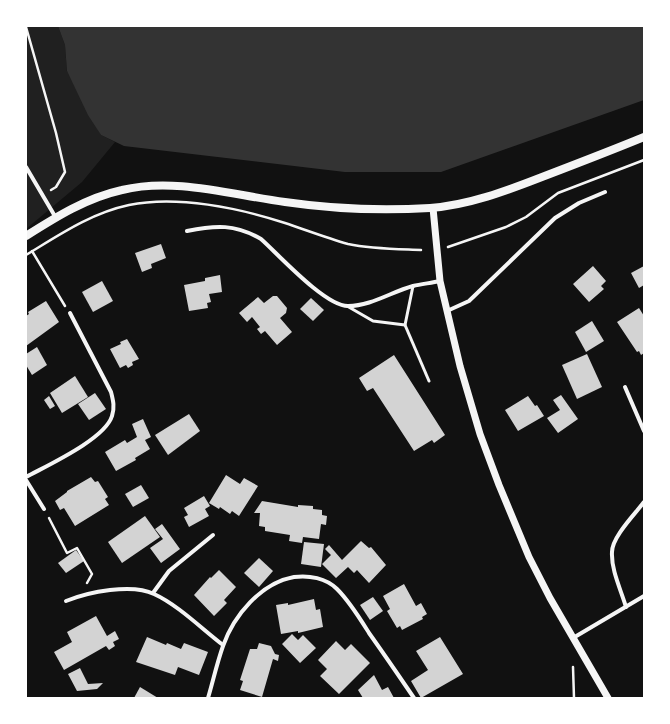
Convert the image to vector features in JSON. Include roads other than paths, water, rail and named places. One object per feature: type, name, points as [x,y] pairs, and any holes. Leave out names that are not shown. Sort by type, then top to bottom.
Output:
[{"type":"main road","points":[[26,236],[56,218],[99,196],[123,190],[171,186],[347,209],[392,210],[433,208],[479,199],[505,191],[644,137]]},
{"type":"street","points":[[26,167],[56,218]]},
{"type":"street","points":[[447,311],[469,301],[555,218],[579,203],[605,192]]},
{"type":"street","points":[[433,208],[440,281],[480,434],[499,485],[529,557],[572,638],[608,698]]},
{"type":"street","points":[[187,232],[214,226],[236,228],[251,233],[261,239],[331,301],[347,306],[366,303],[413,286],[440,281]]},
{"type":"street","points":[[26,477],[93,439],[105,428],[112,416],[114,403],[111,392],[70,313]]},
{"type":"street","points":[[626,387],[644,431]]},
{"type":"street","points":[[26,480],[44,509]]},
{"type":"street","points":[[626,607],[614,567],[612,551],[618,535],[644,502]]},
{"type":"street","points":[[153,593],[169,571],[213,535]]},
{"type":"street","points":[[208,698],[223,645],[232,626],[249,604],[267,587],[284,579],[304,576],[321,579],[336,588],[351,605],[414,698]]},
{"type":"street","points":[[66,601],[80,596],[119,590],[135,590],[153,593],[168,602],[223,645]]},
{"type":"street","points":[[572,638],[644,596]]},
{"type":"lane","points":[[413,286],[405,325],[429,381]]},
{"type":"lane","points":[[347,306],[373,321],[405,325]]}]
